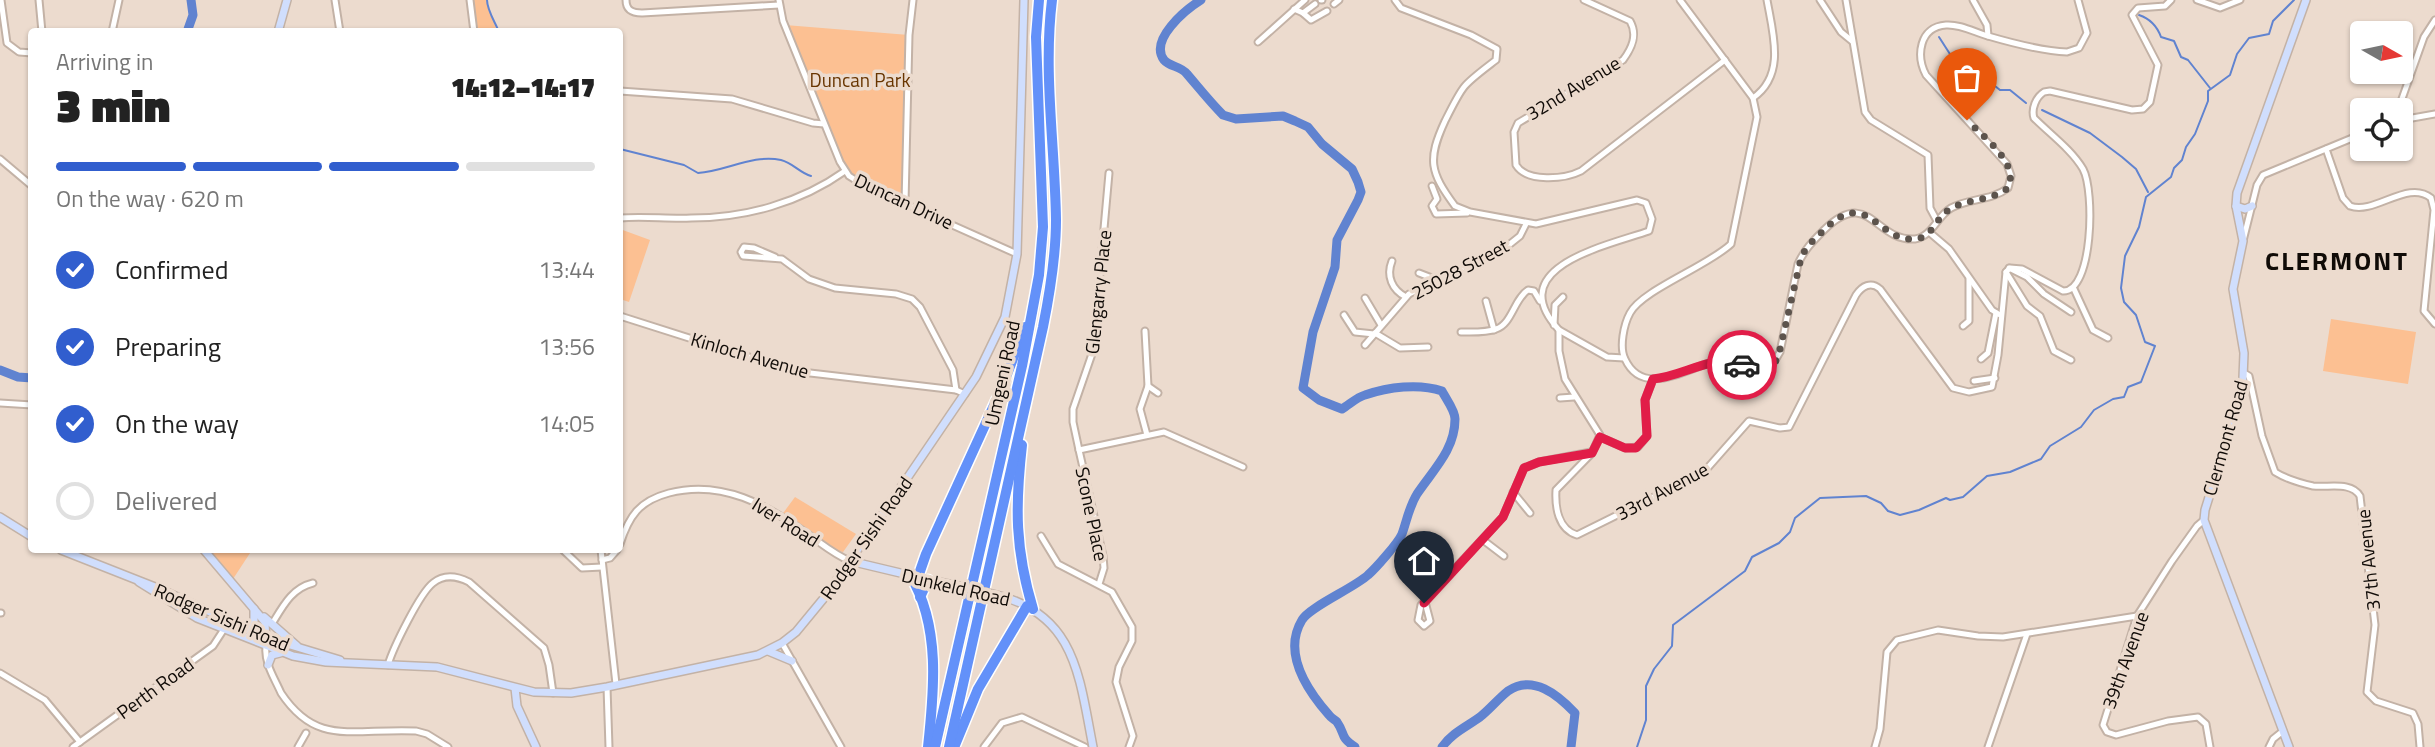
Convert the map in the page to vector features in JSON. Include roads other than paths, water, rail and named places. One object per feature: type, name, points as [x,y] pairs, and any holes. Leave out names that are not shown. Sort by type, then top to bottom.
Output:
[{"type":"highway","name":"Umgeni Road","points":[[935,747],[1035,299],[1043,227],[1037,48],[1039,0]]},
{"type":"highway","name":"Umgeni Road","points":[[949,747],[1049,300],[1055,247],[1049,40],[1052,0]]},
{"type":"highway","points":[[928,747],[934,675],[919,578],[926,554],[1001,390],[1035,299]]},
{"type":"highway","points":[[955,747],[978,689],[1027,606],[1016,522],[1018,482],[1036,362]]},
{"type":"highway","points":[[919,578],[923,587],[920,598]]},
{"type":"street","points":[[1,0],[7,43],[19,52],[28,53]]},
{"type":"street","points":[[39,0],[42,28]]},
{"type":"street","points":[[113,28],[119,0]]},
{"type":"street","points":[[279,28],[287,0]]},
{"type":"street","points":[[335,0],[339,28]]},
{"type":"street","points":[[470,0],[474,28]]},
{"type":"street","points":[[626,0],[631,12],[642,13],[779,3]]},
{"type":"street","points":[[905,203],[909,35],[913,0]]},
{"type":"street","name":"Rodger Sishi Road","points":[[68,553],[242,626],[284,653],[317,662],[448,669],[515,688],[552,693],[607,687],[768,651],[782,643],[814,611],[965,394],[989,355],[1006,317],[1017,254],[1024,0]]},
{"type":"street","points":[[1258,43],[1305,0]]},
{"type":"street","points":[[1395,0],[1401,8],[1471,35],[1497,49],[1496,60],[1474,74],[1460,90],[1432,151],[1434,169],[1457,208],[1526,224],[1563,219],[1637,200],[1646,203],[1652,219],[1649,231],[1563,262],[1547,280],[1542,303]]},
{"type":"street","name":"32nd Avenue","points":[[1584,0],[1630,21],[1634,30],[1633,44],[1623,60],[1518,123],[1514,132],[1516,165],[1524,173],[1552,179],[1581,172],[1725,61]]},
{"type":"street","points":[[1680,0],[1753,98],[1757,124],[1731,244],[1637,304],[1629,314],[1622,351],[1624,358],[1636,373],[1653,379],[1682,374],[1720,360],[1735,361],[1756,371],[1771,367],[1780,352],[1801,258],[1811,243],[1842,215],[1866,215],[1905,238],[1921,237],[1956,206],[2003,192],[2008,188],[2011,176],[2003,158],[1926,75],[1920,62],[1919,51],[1925,37],[1944,25],[1955,25],[1988,36],[2062,52],[2074,50],[2083,43],[2087,33],[2078,0]]},
{"type":"street","points":[[1753,98],[1768,85],[1775,55],[1767,0]]},
{"type":"street","points":[[1821,0],[1841,32],[1853,42]]},
{"type":"street","points":[[1846,0],[1866,115],[1929,157],[1930,208],[1937,221]]},
{"type":"street","points":[[1973,0],[1987,25],[1988,36]]},
{"type":"street","points":[[2007,270],[2022,269],[2063,291],[2074,289],[2080,279],[2090,233],[2091,209],[2086,177],[2079,163],[2034,118],[2033,110],[2040,94],[2047,91],[2132,110],[2143,109],[2150,102],[2158,65],[2132,15],[2138,8],[2162,6],[2171,0]]},
{"type":"street","points":[[2197,0],[2220,8],[2240,0]]},
{"type":"street","name":"Clermont Road","points":[[2244,242],[2236,206],[2238,187],[2306,0]]},
{"type":"street","points":[[1303,13],[1319,2]]},
{"type":"street","name":"Duncan Drive","points":[[779,3],[824,124],[845,171],[865,186],[1017,254]]},
{"type":"street","points":[[1294,9],[1311,20],[1327,11]]},
{"type":"street","points":[[2403,98],[2435,20]]},
{"type":"street","points":[[623,91],[726,98],[824,124]]},
{"type":"street","points":[[2413,118],[2435,114]]},
{"type":"street","name":"Clermont Road","points":[[2287,745],[2204,520],[2207,502],[2239,400],[2244,373],[2243,344],[2233,291],[2257,185],[2266,172],[2350,139]]},
{"type":"street","points":[[2326,149],[2343,198],[2350,206],[2360,208],[2416,192],[2426,194],[2434,203],[2424,311],[2435,324]]},
{"type":"street","points":[[0,159],[28,183]]},
{"type":"street","points":[[623,218],[691,218],[738,213],[800,198],[845,171]]},
{"type":"street","name":"Glengarry Place","points":[[1079,450],[1072,416],[1093,351],[1110,173]]},
{"type":"street","points":[[1432,186],[1437,199],[1432,206],[1436,214],[1470,212]]},
{"type":"street","points":[[2236,206],[2245,209],[2252,206]]},
{"type":"street","name":"25028 Street","points":[[1365,345],[1406,297],[1510,244],[1520,236],[1526,224]]},
{"type":"street","points":[[1929,232],[1949,249],[1998,314],[1995,378],[1974,381]]},
{"type":"street","points":[[745,256],[741,252],[748,247],[789,262],[804,276],[824,285],[900,295],[915,301],[953,370],[956,390]]},
{"type":"street","points":[[1392,261],[1392,285],[1396,292],[1406,297]]},
{"type":"street","points":[[2007,270],[2027,277],[2043,294],[2071,312]]},
{"type":"street","points":[[1981,359],[1988,353],[2007,270]]},
{"type":"street","points":[[2007,270],[2027,306],[2040,316],[2054,351],[2071,360]]},
{"type":"street","points":[[1419,273],[1437,280]]},
{"type":"street","points":[[1964,326],[1969,321],[1969,275]]},
{"type":"street","name":"33rd Avenue","points":[[1600,437],[1592,453],[1556,490],[1559,519],[1570,533],[1577,535],[1704,472],[1749,421],[1780,428],[1789,427],[1856,295],[1867,286],[1880,289],[1953,388],[1969,392],[1983,391],[1992,387],[1995,378]]},
{"type":"street","points":[[2074,289],[2090,326],[2097,334],[2108,338]]},
{"type":"street","points":[[1461,332],[1494,330],[1504,325],[1517,300],[1528,290],[1536,293],[1546,315],[1557,328],[1607,357],[1624,358]]},
{"type":"street","points":[[1563,297],[1555,305],[1562,373],[1574,397],[1599,430],[1600,437],[1625,448],[1638,447],[1647,436],[1645,400],[1653,379]]},
{"type":"street","points":[[1365,298],[1381,326]]},
{"type":"street","points":[[1486,301],[1494,330]]},
{"type":"street","points":[[1344,315],[1355,332],[1374,333],[1400,348],[1428,347]]},
{"type":"street","name":"Kinloch Avenue","points":[[623,317],[793,371],[956,390],[965,394]]},
{"type":"street","points":[[1146,331],[1148,386],[1140,405],[1147,435]]},
{"type":"street","name":"37th Avenue","points":[[2244,373],[2249,376],[2262,436],[2275,472],[2309,485],[2355,489],[2360,496],[2375,625],[2367,692],[2376,702],[2413,713],[2418,724],[2420,747]]},
{"type":"street","points":[[1148,386],[1158,393]]},
{"type":"street","points":[[1560,398],[1574,397]]},
{"type":"street","points":[[0,403],[28,405]]},
{"type":"street","name":"Scone Place","points":[[1099,584],[1104,568],[1079,450],[1167,432],[1243,467]]},
{"type":"street","points":[[1425,602],[1506,513],[1521,472],[1532,463],[1592,453]]},
{"type":"street","name":"Iver Road","points":[[623,535],[629,518],[639,507],[663,494],[698,488],[736,494],[758,503],[850,561]]},
{"type":"street","points":[[1513,492],[1530,513]]},
{"type":"street","points":[[0,517],[28,534]]},
{"type":"street","name":"39th Avenue","points":[[2204,520],[2178,552],[2137,616],[2105,714],[2105,729],[2111,735],[2121,735],[2198,717],[2206,723],[2210,747]]},
{"type":"street","points":[[1041,536],[1058,564],[1099,584],[1115,596],[1133,631],[1132,640],[1116,677],[1133,736],[1129,747]]},
{"type":"street","points":[[1483,540],[1504,556]]},
{"type":"street","points":[[207,553],[267,624],[268,665],[296,722],[313,737]]},
{"type":"street","points":[[566,553],[582,568],[602,567]]},
{"type":"street","points":[[601,553],[616,684]]},
{"type":"street","points":[[602,560],[610,558],[614,553]]},
{"type":"street","name":"Dunkeld Road","points":[[850,561],[993,594],[1027,606],[1058,630],[1071,654],[1093,747]]},
{"type":"street","points":[[388,665],[431,584],[440,579],[456,577],[469,582],[540,642],[548,657],[552,693]]},
{"type":"street","name":"Rodger Sishi Road","points":[[139,582],[197,618],[225,630],[346,662]]},
{"type":"street","points":[[272,624],[290,596],[300,586],[313,583]]},
{"type":"street","points":[[256,611],[302,650]]},
{"type":"street","points":[[242,626],[254,623],[256,611]]},
{"type":"street","points":[[1875,747],[1880,729],[1885,660],[1892,644],[1904,638],[1938,630],[1989,637],[2027,634],[2137,616]]},
{"type":"street","name":"Perth Road","points":[[76,746],[212,646],[225,630],[228,621]]},
{"type":"street","points":[[1988,747],[2027,634]]},
{"type":"street","points":[[782,643],[841,747]]},
{"type":"street","points":[[768,651],[792,661]]},
{"type":"street","points":[[268,665],[272,655],[284,653]]},
{"type":"street","points":[[0,673],[45,700],[76,746]]},
{"type":"street","points":[[607,687],[609,747]]},
{"type":"street","points":[[515,688],[517,706],[536,747]]},
{"type":"street","points":[[984,747],[1002,723],[1022,717],[1084,747]]},
{"type":"street","points":[[344,740],[416,731],[448,747]]},
{"type":"street","points":[[2269,747],[2273,739],[2283,731]]},
{"type":"street","points":[[298,747],[306,733]]},
{"type":"waterway","points":[[188,28],[193,15],[191,0]]},
{"type":"waterway","points":[[487,0],[497,28]]},
{"type":"waterway","points":[[1201,0],[1178,18],[1165,35],[1161,44],[1164,60],[1185,71],[1223,115],[1236,119],[1283,116],[1308,127],[1322,144],[1352,169],[1361,192],[1337,240],[1335,267],[1313,332],[1303,388],[1319,400],[1342,409],[1362,396],[1384,390],[1404,387],[1433,389],[1442,391],[1455,416],[1454,430],[1447,450],[1414,499],[1402,534],[1396,543],[1368,575],[1306,615],[1297,633],[1296,658],[1306,683],[1337,722],[1345,738],[1355,747]]},
{"type":"waterway","points":[[1637,747],[1646,720],[1646,686],[1654,669],[1672,646],[1673,625],[1745,571],[1752,557],[1779,543],[1790,532],[1795,518],[1820,498],[1866,496],[1881,503],[1888,511],[1900,515],[1946,498],[1950,500],[1963,497],[1987,476],[2010,472],[2041,459],[2050,446],[2081,427],[2094,410],[2113,399],[2124,397],[2128,387],[2141,382],[2155,346],[2145,342],[2136,315],[2124,302],[2121,288],[2125,256],[2139,227],[2146,197],[2171,177],[2174,168],[2182,160],[2208,101],[2208,91],[2230,75],[2237,54],[2249,38],[2269,34],[2273,21],[2294,0]]},
{"type":"waterway","points":[[2139,15],[2153,23],[2161,37],[2174,41],[2181,57],[2188,60],[2210,88]]},
{"type":"waterway","points":[[1939,37],[1957,65],[1985,78],[2000,90],[2010,90],[2026,103]]},
{"type":"waterway","points":[[2042,110],[2090,133],[2122,157],[2136,169],[2148,192]]},
{"type":"waterway","points":[[623,150],[684,165],[698,173],[771,159],[785,161],[811,176]]},
{"type":"waterway","points":[[0,370],[28,378]]},
{"type":"waterway","points":[[1442,747],[1508,691],[1527,685],[1545,689],[1575,713],[1571,747]]},
{"type":"district","name":"CLERMONT","points":[[2337,261]]},
{"type":"park label","name":"Duncan Park","points":[[860,80]]}]
